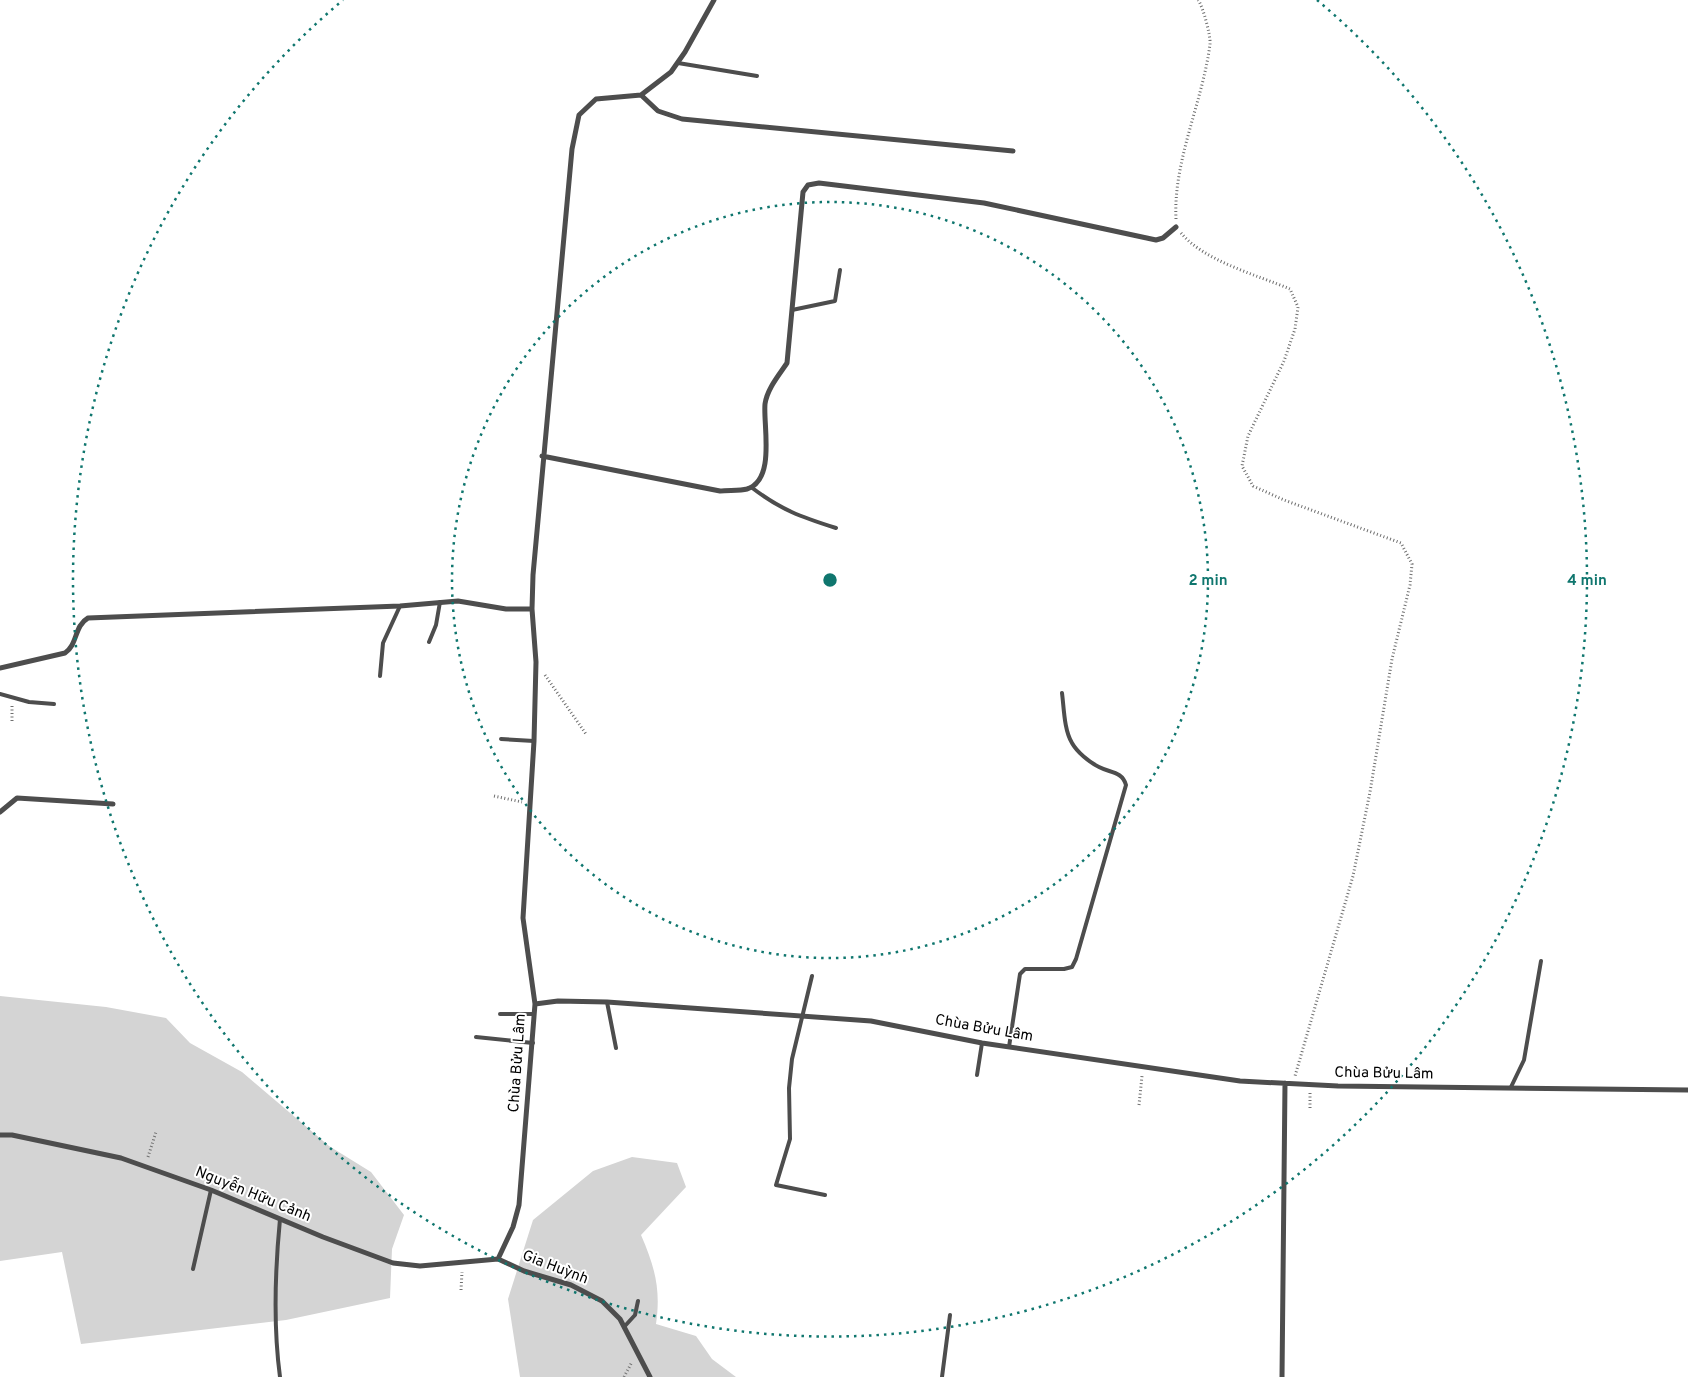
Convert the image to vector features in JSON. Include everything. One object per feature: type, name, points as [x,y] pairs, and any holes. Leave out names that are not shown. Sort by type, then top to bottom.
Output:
[{"type":"street","points":[[535,1004],[523,918],[534,740],[536,662],[532,609],[542,456],[572,149],[579,115],[596,99],[641,95],[671,72],[714,0]]},
{"type":"street","points":[[641,95],[658,111],[682,119],[1013,150]]},
{"type":"street","points":[[542,456],[720,491],[748,489],[761,477],[767,450],[765,404],[768,395],[787,364],[803,192],[808,185],[819,183],[984,203],[1156,240],[1163,238],[1176,227]]},
{"type":"street","points":[[0,668],[65,653],[72,648],[80,623],[88,618],[400,606],[458,601],[506,608],[532,609]]},
{"type":"street","points":[[0,812],[17,798],[113,804]]},
{"type":"street","name":"Chùa Bửu Lâm","points":[[498,1259],[513,1227],[519,1205],[535,1004],[558,1001],[607,1002],[871,1021],[982,1043],[1240,1081],[1293,1084],[1688,1090]]},
{"type":"street","points":[[1282,1377],[1286,1083]]},
{"type":"street","name":"Nguyễn Hữu Cảnh","points":[[0,1135],[12,1135],[121,1158],[211,1190],[393,1263],[420,1266],[498,1259]]},
{"type":"street","name":"Gia Huỳnh","points":[[498,1259],[524,1271],[571,1285],[602,1300],[620,1319],[650,1377]]},
{"type":"lane","points":[[678,63],[757,76]]},
{"type":"lane","points":[[792,310],[835,301],[840,270]]},
{"type":"lane","points":[[751,486],[772,504],[791,514],[836,528]]},
{"type":"lane","points":[[429,642],[436,625],[440,602]]},
{"type":"lane","points":[[380,676],[383,643],[400,606]]},
{"type":"lane","points":[[1009,1047],[1020,974],[1025,969],[1064,969],[1072,967],[1076,959],[1126,786],[1124,778],[1098,766],[1073,746],[1068,737],[1062,693]]},
{"type":"lane","points":[[0,694],[29,702],[54,704]]},
{"type":"lane","points":[[502,739],[534,740]]},
{"type":"lane","points":[[1512,1087],[1524,1060],[1540,961]]},
{"type":"lane","points":[[812,976],[804,1016],[792,1059],[789,1088],[790,1139],[776,1185],[825,1194]]},
{"type":"lane","points":[[607,1002],[616,1048]]},
{"type":"lane","points":[[500,1014],[534,1014]]},
{"type":"lane","points":[[476,1037],[533,1043]]},
{"type":"lane","points":[[977,1075],[982,1043]]},
{"type":"lane","points":[[193,1269],[211,1190]]},
{"type":"lane","points":[[280,1219],[276,1266],[276,1311],[280,1377]]},
{"type":"lane","points":[[624,1327],[635,1314],[638,1301]]},
{"type":"lane","points":[[942,1377],[950,1315]]},
{"type":"path","points":[[1198,0],[1211,42],[1181,170],[1175,205],[1176,227],[1191,242],[1219,260],[1290,289],[1298,307],[1294,329],[1284,361],[1248,436],[1242,466],[1253,486],[1284,500],[1401,542],[1412,564],[1410,585],[1392,660],[1353,876],[1293,1084]]},
{"type":"path","points":[[536,662],[586,734]]},
{"type":"path","points":[[12,698],[12,722]]},
{"type":"path","points":[[494,796],[530,804]]},
{"type":"path","points":[[1139,1105],[1142,1068]]},
{"type":"path","points":[[145,1167],[156,1132]]},
{"type":"path","points":[[462,1261],[462,1290]]},
{"type":"shaded area","points":[[0,996],[106,1007],[166,1018],[190,1043],[242,1072],[329,1146],[371,1172],[404,1215],[392,1249],[390,1298],[286,1320],[81,1344],[62,1252],[0,1261]]},
{"type":"shaded area","points":[[632,1157],[677,1163],[686,1187],[641,1235],[656,1279],[658,1300],[656,1324],[696,1336],[712,1359],[736,1377],[520,1377],[508,1299],[533,1220],[593,1171]]}]
